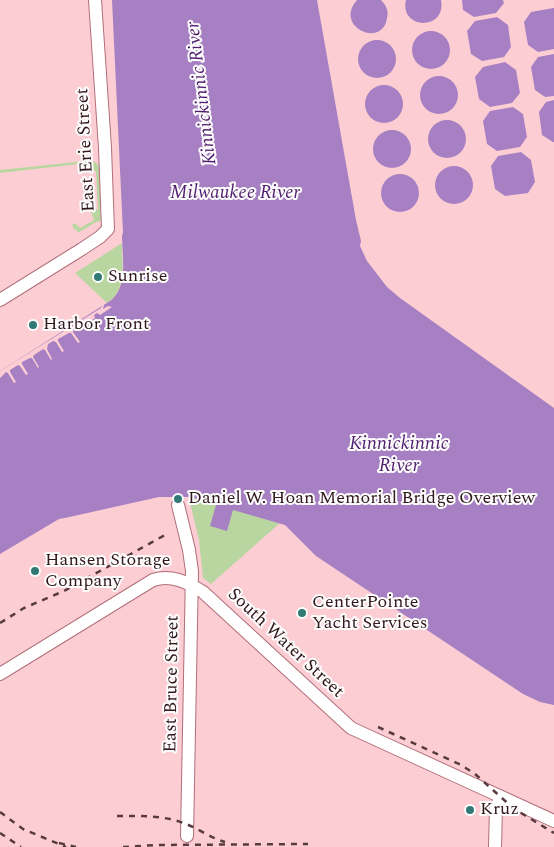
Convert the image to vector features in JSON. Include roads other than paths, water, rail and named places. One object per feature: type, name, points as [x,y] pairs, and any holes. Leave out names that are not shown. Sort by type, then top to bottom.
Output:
[{"type":"street","name":"East Erie Street","points":[[0,300],[94,241],[108,228],[94,0]]},
{"type":"street","name":"East Bruce Street","points":[[178,505],[189,550],[192,586],[187,836]]},
{"type":"street","name":"South Water Street","points":[[0,674],[153,580],[169,577],[202,592],[351,728],[554,821]]},
{"type":"street","points":[[495,847],[496,807],[500,797]]},
{"type":"water","points":[[112,0],[317,0],[361,241],[360,246],[367,261],[387,287],[400,298],[554,408],[554,705],[540,702],[523,694],[316,556],[285,525],[233,510],[227,531],[210,526],[216,505],[190,497],[159,497],[59,519],[0,554],[0,371],[110,301],[120,288],[122,280],[123,233]]},
{"type":"water","points":[[357,0],[381,0],[386,6],[388,13],[384,27],[377,32],[369,33],[355,26],[351,19],[351,10]]},
{"type":"water","points":[[406,0],[441,0],[441,10],[431,22],[423,23],[416,21],[409,17],[406,10]]},
{"type":"water","points":[[462,0],[503,0],[504,3],[496,13],[474,17],[463,10]]},
{"type":"water","points":[[554,8],[554,49],[538,52],[528,45],[524,22],[531,12]]},
{"type":"water","points":[[497,17],[508,25],[511,47],[504,57],[482,61],[471,54],[467,31],[475,21]]},
{"type":"water","points":[[431,31],[444,37],[450,50],[444,63],[431,69],[418,63],[412,50],[418,37]]},
{"type":"water","points":[[377,40],[390,46],[396,59],[390,72],[377,78],[364,72],[358,59],[364,46]]},
{"type":"water","points":[[554,54],[554,96],[545,97],[535,90],[531,67],[538,57]]},
{"type":"water","points":[[505,62],[516,70],[520,93],[512,103],[490,107],[479,99],[475,77],[483,67]]},
{"type":"water","points":[[439,76],[452,82],[458,95],[452,108],[439,114],[426,108],[420,95],[426,82]]},
{"type":"water","points":[[384,85],[397,91],[403,104],[397,117],[384,123],[371,117],[365,104],[371,91]]},
{"type":"water","points":[[554,100],[553,142],[542,135],[539,112],[546,102]]},
{"type":"water","points":[[513,107],[523,114],[527,137],[520,147],[497,151],[487,144],[483,121],[490,111]]},
{"type":"water","points":[[447,120],[460,126],[466,139],[460,152],[447,158],[434,152],[428,139],[434,126]]},
{"type":"water","points":[[392,130],[405,136],[411,149],[405,162],[392,168],[379,162],[373,149],[379,136]]},
{"type":"water","points":[[521,152],[531,160],[535,182],[528,193],[505,196],[495,189],[491,166],[498,156]]},
{"type":"water","points":[[454,166],[467,172],[473,185],[467,198],[454,204],[441,198],[435,185],[441,172]]},
{"type":"water","points":[[400,174],[413,180],[419,193],[413,206],[400,212],[387,206],[381,193],[387,180]]},
{"type":"railway","points":[[0,623],[24,608],[64,591],[165,535]]},
{"type":"railway","points":[[378,727],[461,765],[475,774],[513,808],[554,833]]},
{"type":"railway","points":[[0,812],[23,829],[66,847]]},
{"type":"railway","points":[[117,816],[152,817],[178,821],[225,842]]},
{"type":"railway","points":[[0,833],[21,847]]},
{"type":"railway","points":[[59,843],[76,847]]},
{"type":"railway","points":[[123,847],[308,844]]},
{"type":"place","name":"Sunrise","points":[[98,277]]},
{"type":"place","name":"Harbor Front","points":[[33,325]]},
{"type":"place","name":"Daniel W. Hoan Memorial Bridge Overview","points":[[178,499]]},
{"type":"place","name":"Hansen Storage Company","points":[[35,571]]},
{"type":"place","name":"CenterPointe Yacht Services","points":[[302,613]]},
{"type":"place","name":"Kruz","points":[[470,810]]},
{"type":"water label","name":"Kinnickinnic River","points":[[203,93]]},
{"type":"water label","name":"Milwaukee River","points":[[235,194]]},
{"type":"water label","name":"Kinnickinnic River","points":[[399,456]]}]
